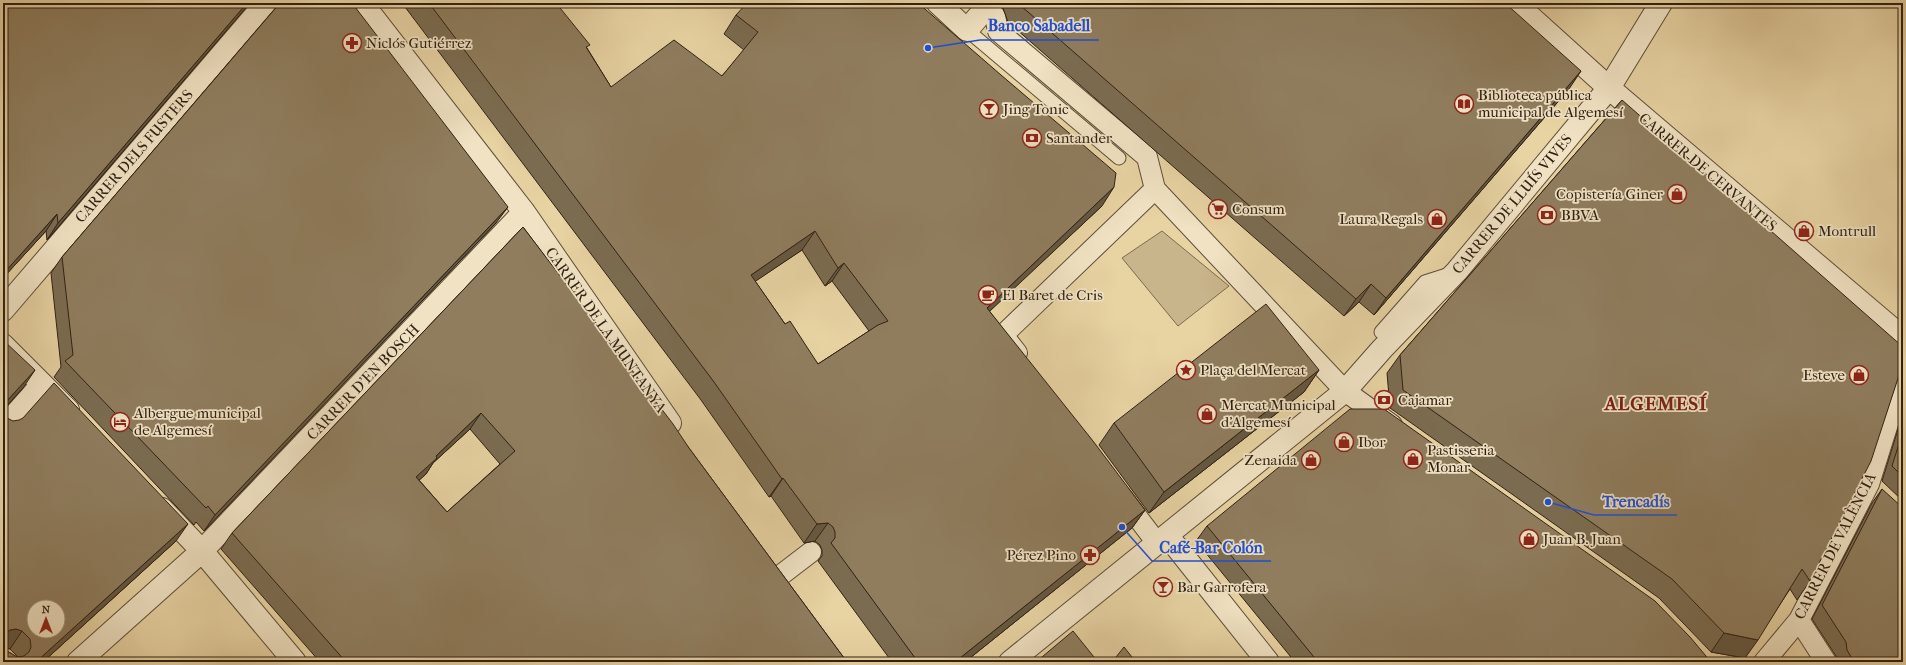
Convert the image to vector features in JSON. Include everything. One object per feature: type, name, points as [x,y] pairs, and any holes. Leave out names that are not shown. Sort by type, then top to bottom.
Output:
[{"type":"street","name":"CARRER DELS FUSTERS","points":[[3,310],[266,3]]},
{"type":"street","name":"CARRER DE LA MUNTANYA","points":[[362,3],[524,212],[682,441]]},
{"type":"street","points":[[938,3],[967,30],[993,10],[998,31],[1147,157],[1155,188],[1345,391],[1410,437]]},
{"type":"street","name":"CARRER DE CERVANTES","points":[[1515,3],[1609,88],[1903,338]]},
{"type":"street","name":"CARRER DE LLUÍS VIVES","points":[[1345,391],[1382,349],[1457,271],[1609,88],[1662,3]]},
{"type":"street","points":[[1029,370],[1003,335],[1155,188]]},
{"type":"street","name":"CARRER D'EN BOSCH","points":[[78,662],[202,551],[524,212]]},
{"type":"street","points":[[3,345],[81,423]]},
{"type":"street","name":"CARRER DE VALÈNCIA","points":[[1764,662],[1799,620],[1875,489],[1903,376]]},
{"type":"street","points":[[3,427],[42,383]]},
{"type":"street","points":[[1010,662],[1345,391]]},
{"type":"street","points":[[1111,481],[1158,542],[1268,662]]},
{"type":"street","points":[[147,493],[202,551],[295,662]]},
{"type":"street","points":[[791,596],[772,571],[811,552]]},
{"type":"street","points":[[1799,620],[1826,662]]},
{"type":"lane","points":[[967,30],[1119,158]]},
{"type":"lane","points":[[1381,332],[1425,282],[1457,271]]},
{"type":"shaded area","points":[[1162,231],[1229,286],[1178,326],[1122,258]]},
{"type":"building","points":[[3,3],[247,3],[58,223],[57,214],[3,274]]},
{"type":"building","points":[[280,3],[352,3],[508,207],[215,515],[208,506],[206,508],[65,361],[73,355],[62,257]]},
{"type":"building","points":[[429,3],[556,3],[590,45],[586,47],[611,87],[674,40],[722,76],[758,32],[736,15],[747,3],[918,3],[1116,173],[1114,187],[987,308],[1093,441],[1145,510],[955,662],[918,662],[831,543],[835,538],[833,527],[828,523],[817,524],[783,478],[782,479],[714,382]],"holes":[[[815,231],[838,268],[844,263],[888,321],[878,325],[818,364],[790,321],[785,324],[751,275]]]},
{"type":"building","points":[[1019,3],[1505,3],[1581,71],[1386,298],[1371,284],[1356,299]]},
{"type":"building","points":[[1622,100],[1903,347],[1903,363],[1871,461],[1810,581],[1802,569],[1758,640],[1724,633],[1672,579],[1403,390],[1400,355]]},
{"type":"building","points":[[523,227],[673,424],[689,448],[847,662],[346,662],[232,533]],"holes":[[[481,413],[515,451],[447,512],[416,477]]]},
{"type":"building","name":"Mercat Municipal d'Algemesí","points":[[1266,304],[1319,370],[1164,492],[1114,423]]},
{"type":"building","points":[[3,340],[35,370],[6,402],[4,413],[7,418],[13,421],[23,418],[54,383],[188,524],[66,635],[66,599],[26,599],[26,635],[22,631],[16,629],[10,630],[5,634],[3,640]]},
{"type":"building","points":[[1350,409],[1384,409],[1655,601],[1690,637],[1711,662],[1318,662],[1207,526]]},
{"type":"building","points":[[1903,431],[1903,477],[1892,466]]},
{"type":"building","points":[[1882,489],[1903,508],[1903,662],[1854,662],[1847,650],[1846,642],[1822,605]]},
{"type":"building","points":[[1073,631],[1098,662],[1036,662]]},
{"type":"building","points":[[30,639],[61,639],[36,662],[3,662],[3,642],[7,651],[17,657],[24,656],[29,652],[31,647]]},
{"type":"building","points":[[1124,647],[1136,662],[1112,662]]},
{"type":"place","name":"Niclós Gutiérrez","points":[[352,43]]},
{"type":"place","name":"Banco Sabadell","points":[[928,48]]},
{"type":"place","name":"Biblioteca pública municipal de Algemesí","points":[[1464,104]]},
{"type":"place","name":"Jing Tonic","points":[[989,109]]},
{"type":"place","name":"Santander","points":[[1032,138]]},
{"type":"place","name":"Copistería Giner","points":[[1677,194]]},
{"type":"place","name":"Consum","points":[[1218,209]]},
{"type":"place","name":"BBVA","points":[[1547,215]]},
{"type":"place","name":"Laura Regals","points":[[1437,219]]},
{"type":"place","name":"Montrull","points":[[1804,231]]},
{"type":"place","name":"El Baret de Cris","points":[[988,295]]},
{"type":"place","name":"Plaça del Mercat","points":[[1186,370]]},
{"type":"place","name":"Esteve","points":[[1859,375]]},
{"type":"place","name":"Cajamar","points":[[1384,400]]},
{"type":"place","name":"Mercat Municipal d'Algemesí","points":[[1207,414]]},
{"type":"place","name":"Albergue municipal de Algemesí","points":[[120,422]]},
{"type":"place","name":"Ibor","points":[[1344,442]]},
{"type":"place","name":"Pastisseria Monar","points":[[1413,459]]},
{"type":"place","name":"Zenaida","points":[[1311,460]]},
{"type":"place","name":"Trencadís","points":[[1548,502]]},
{"type":"place","name":"Café-Bar Colón","points":[[1122,527]]},
{"type":"place","name":"Juan B. Juan","points":[[1529,539]]},
{"type":"place","name":"Pérez Pino","points":[[1090,555]]},
{"type":"place","name":"Bar Garrofera","points":[[1163,587]]},
{"type":"district","name":"ALGEMESÍ","points":[[1656,403]]}]
